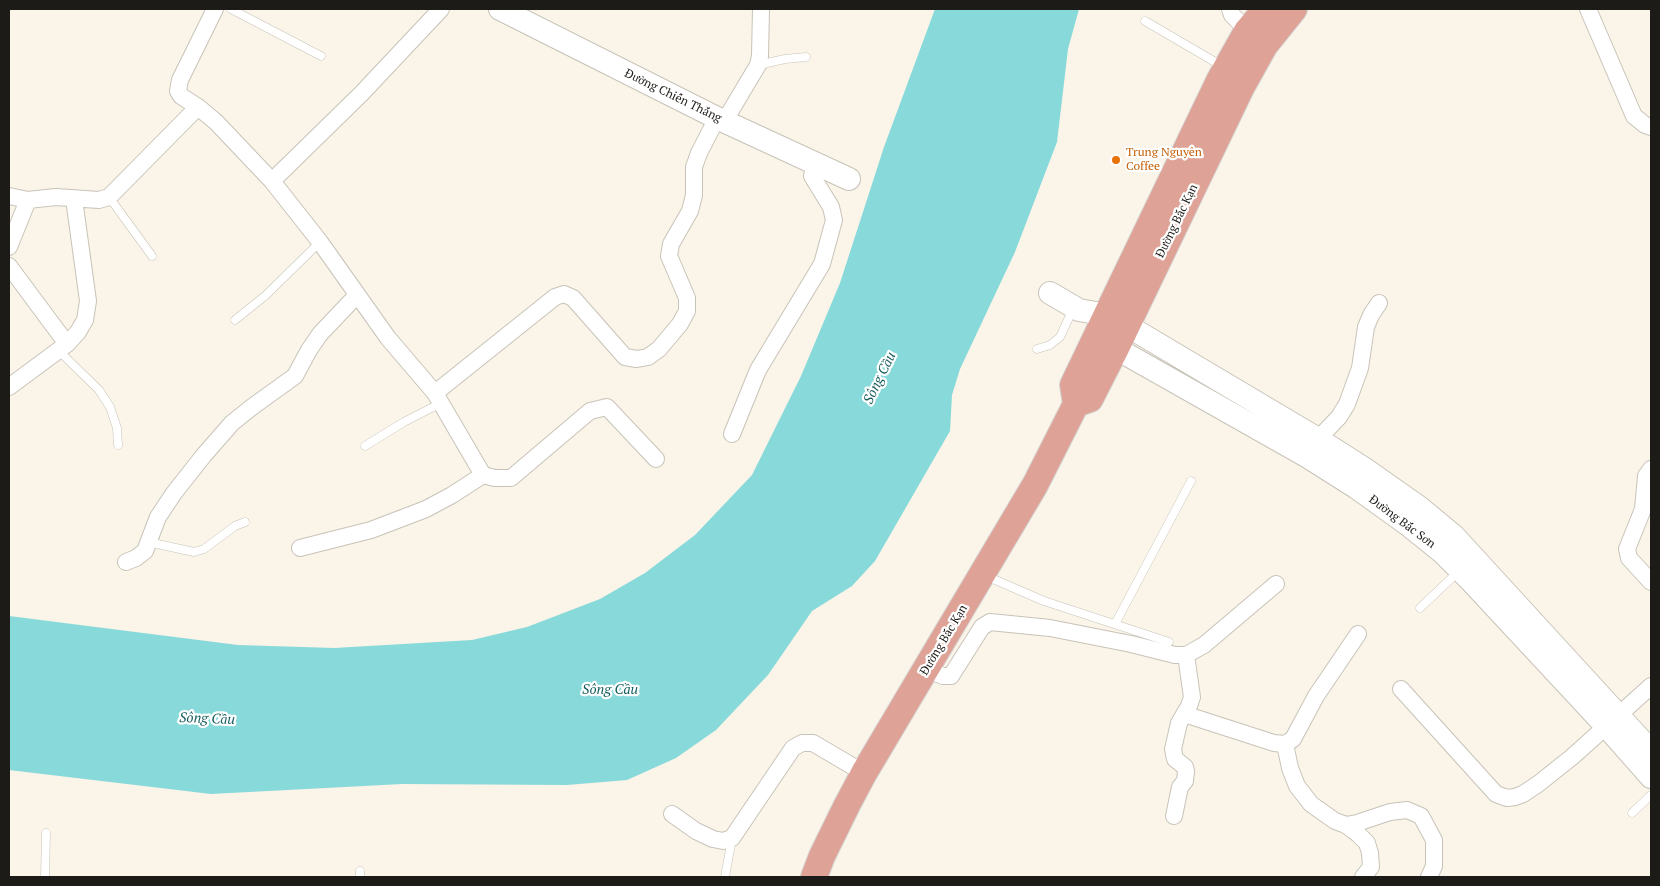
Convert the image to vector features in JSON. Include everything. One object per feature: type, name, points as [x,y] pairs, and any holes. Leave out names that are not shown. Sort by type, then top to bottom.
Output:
[{"type":"highway","name":"Đường Bắc Kạn","points":[[814,877],[822,856],[864,773],[1035,485],[1076,404],[1073,385],[1112,331],[1240,88],[1266,9]]},
{"type":"highway","name":"Đường Bắc Kạn","points":[[1112,331],[1226,68],[1256,38],[1294,9]]},
{"type":"main road","name":"Đường Chiến Thắng","points":[[500,9],[720,120],[849,179]]},
{"type":"main road","points":[[1050,292],[1112,331]]},
{"type":"main road","name":"Đường Bắc Sơn","points":[[1112,331],[1318,439],[1365,468],[1419,507],[1454,536],[1612,720],[1651,777]]},
{"type":"main road","name":"Đường Bắc Sơn","points":[[1112,331],[1357,488],[1407,524],[1460,570],[1612,720],[1651,751]]},
{"type":"street","points":[[215,9],[180,80],[178,91],[181,96],[216,122],[272,181],[320,242],[388,338],[438,398],[483,475],[496,478],[511,478],[590,411],[607,407],[656,459]]},
{"type":"street","points":[[272,181],[362,93],[441,9]]},
{"type":"street","points":[[438,398],[555,297],[564,294],[573,298],[625,357],[637,360],[648,357],[658,349],[680,324],[687,311],[687,298],[670,256],[671,244],[690,212],[694,195],[694,167],[699,153],[758,65],[760,56],[761,9]]},
{"type":"street","points":[[1230,9],[1232,15],[1256,38]]},
{"type":"street","points":[[1588,9],[1634,116],[1645,126],[1651,127]]},
{"type":"street","points":[[9,196],[28,200],[56,197],[99,200],[109,197],[198,107]]},
{"type":"street","points":[[732,434],[758,370],[822,264],[834,220],[831,207],[812,176],[815,163]]},
{"type":"street","points":[[9,387],[63,347],[78,332],[85,320],[88,302],[74,199]]},
{"type":"street","points":[[9,246],[28,200]]},
{"type":"street","points":[[9,266],[63,347]]},
{"type":"street","points":[[126,562],[136,558],[145,550],[158,517],[204,455],[232,423],[295,376],[320,334],[357,294]]},
{"type":"street","points":[[1318,439],[1339,417],[1346,404],[1360,368],[1366,327],[1379,303]]},
{"type":"street","points":[[1651,469],[1646,476],[1642,509],[1627,549],[1629,558],[1651,582]]},
{"type":"street","points":[[300,548],[371,530],[426,509],[452,496],[483,475]]},
{"type":"street","points":[[926,669],[943,676],[951,676],[982,627],[990,622],[1050,628],[1175,655],[1186,655],[1204,645],[1276,584]]},
{"type":"street","points":[[1184,714],[1285,744],[1293,739],[1316,696],[1358,634]]},
{"type":"street","points":[[1174,816],[1180,787],[1185,781],[1186,771],[1185,767],[1175,759],[1173,749],[1179,723],[1192,697],[1186,655]]},
{"type":"street","points":[[1401,690],[1496,794],[1507,798],[1523,794],[1538,784],[1572,757],[1651,686]]},
{"type":"street","points":[[672,814],[696,831],[713,839],[723,841],[732,838],[794,748],[802,743],[813,743],[864,773]]},
{"type":"street","points":[[1285,744],[1290,768],[1297,786],[1311,804],[1335,821],[1346,825],[1367,843],[1371,867],[1363,877]]},
{"type":"street","points":[[1346,825],[1390,812],[1407,810],[1421,816],[1434,840],[1434,866],[1429,877]]},
{"type":"lane","points":[[231,9],[321,56]]},
{"type":"lane","points":[[1145,21],[1226,68]]},
{"type":"lane","points":[[758,65],[806,57]]},
{"type":"lane","points":[[109,197],[152,256]]},
{"type":"lane","points":[[235,320],[266,295],[320,242]]},
{"type":"lane","points":[[1037,349],[1050,345],[1060,337],[1076,308]]},
{"type":"lane","points":[[63,347],[99,390],[110,407],[117,428],[118,445]]},
{"type":"lane","points":[[364,446],[404,422],[438,398]]},
{"type":"lane","points":[[1115,624],[1191,481]]},
{"type":"lane","points":[[148,542],[194,552],[204,548],[221,538],[235,526],[245,522]]},
{"type":"lane","points":[[1420,608],[1460,570]]},
{"type":"lane","points":[[982,575],[1044,601],[1169,642]]},
{"type":"lane","points":[[1632,813],[1651,795]]},
{"type":"lane","points":[[44,877],[46,833]]},
{"type":"lane","points":[[725,877],[732,838]]},
{"type":"water","name":"Sông Cầu","points":[[935,9],[1079,9],[1068,49],[1057,142],[1015,252],[960,369],[952,395],[950,431],[875,561],[852,586],[812,611],[768,675],[716,730],[676,758],[627,780],[567,785],[402,784],[211,794],[9,770],[9,616],[238,645],[334,648],[472,640],[527,627],[600,599],[645,573],[695,535],[752,475],[801,376],[840,283],[884,147]]},
{"type":"place","name":"Trung Nguyên Coffee","points":[[1116,160]]}]
